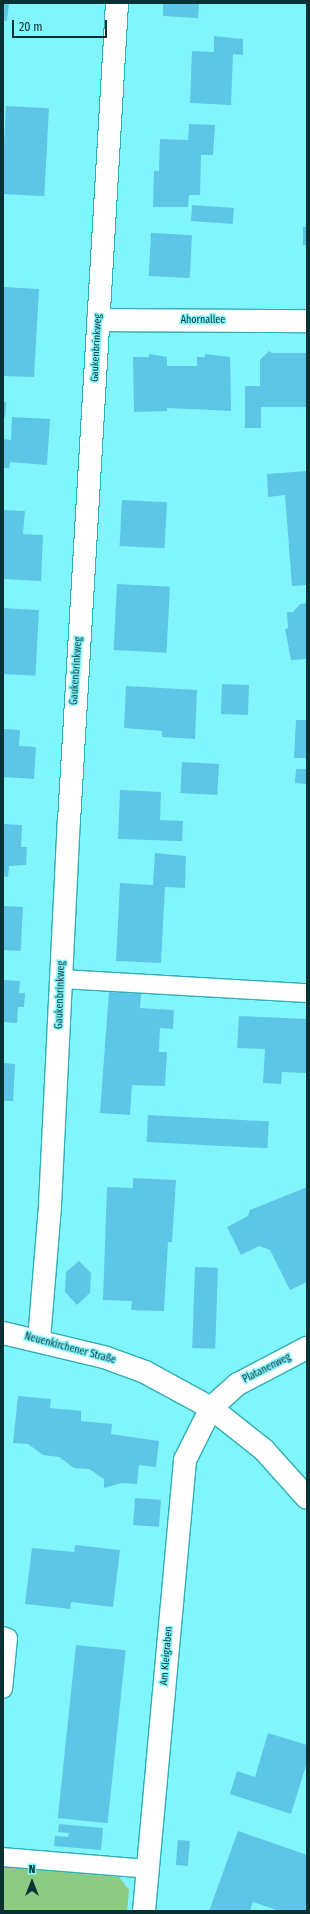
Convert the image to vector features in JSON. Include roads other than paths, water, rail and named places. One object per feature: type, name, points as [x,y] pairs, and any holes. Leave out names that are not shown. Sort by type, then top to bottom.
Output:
[{"type":"street","name":"Gaukenbrinkweg","points":[[39,1340],[44,1305],[98,320],[117,3]]},
{"type":"street","name":"Ahornallee","points":[[98,320],[307,321]]},
{"type":"street","name":"Neuenkirchener Straße","points":[[3,1333],[39,1340],[104,1357],[145,1372],[211,1408],[264,1450],[307,1498]]},
{"type":"street","name":"Platanenweg","points":[[211,1408],[238,1384],[307,1348]]},
{"type":"street","name":"Am Kleigraben","points":[[144,1911],[185,1460],[211,1408]]},
{"type":"lane","points":[[62,980],[307,993]]},
{"type":"lane","points":[[3,1636],[8,1638],[3,1689]]},
{"type":"lane","points":[[3,1857],[148,1869]]}]
